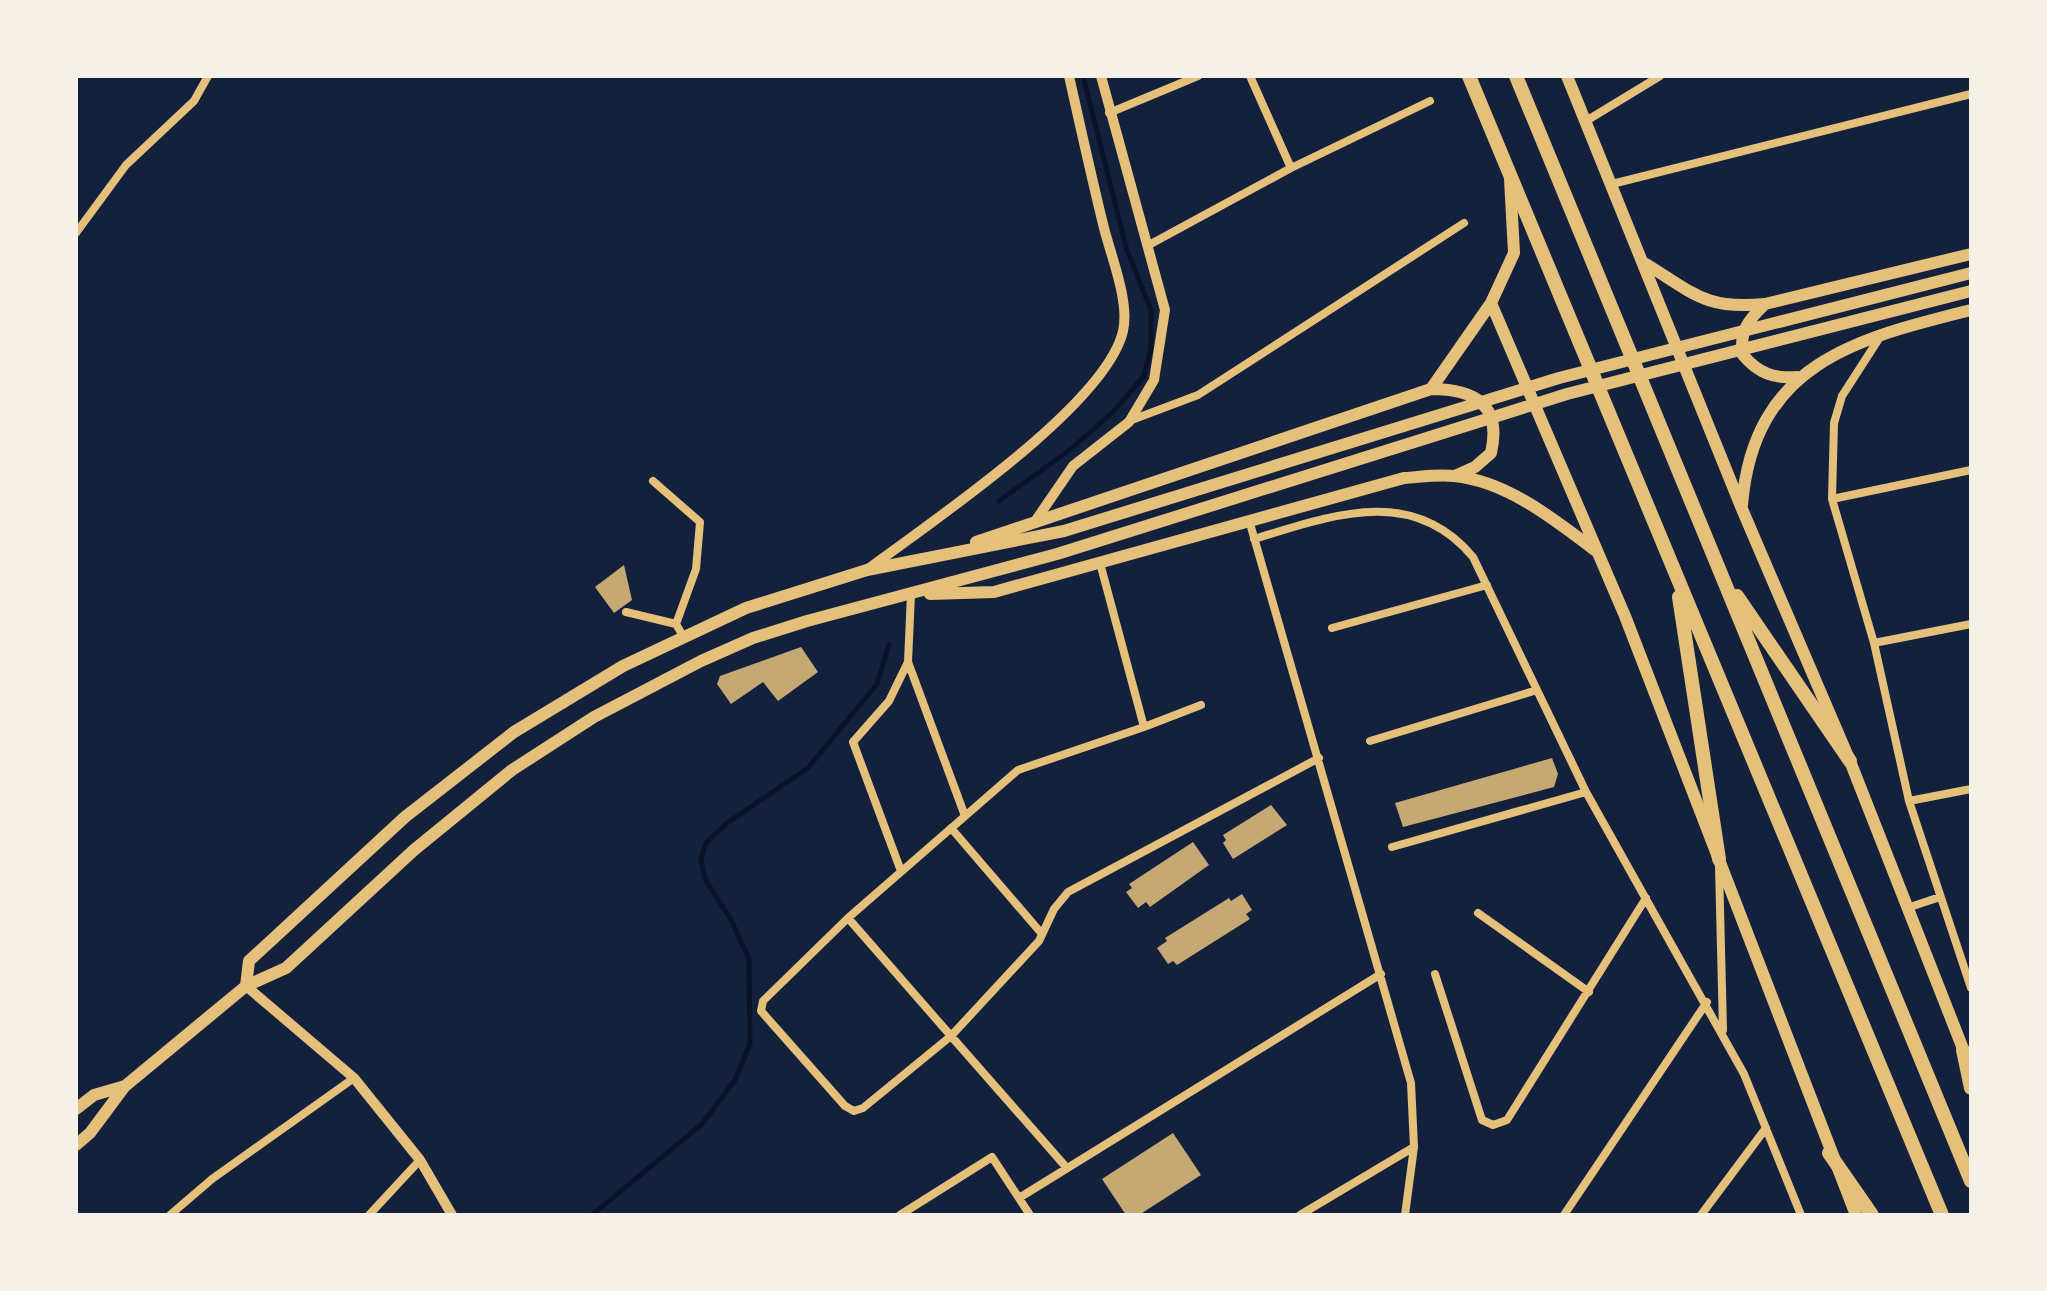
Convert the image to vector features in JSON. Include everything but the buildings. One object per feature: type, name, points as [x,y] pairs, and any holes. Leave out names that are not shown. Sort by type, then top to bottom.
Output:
[{"type":"highway","points":[[1469,76],[1942,1215]]},
{"type":"highway","points":[[1516,76],[1971,1181]]},
{"type":"highway","points":[[1720,572],[1850,761]]},
{"type":"highway","points":[[1676,577],[1719,859]]},
{"type":"highway","points":[[1963,1050],[1971,1088]]},
{"type":"highway","points":[[1829,1153],[1872,1215]]},
{"type":"main road","points":[[1567,76],[1646,264],[1742,509],[1850,761],[1971,1070]]},
{"type":"main road","points":[[1431,389],[1491,303],[1514,253],[1510,176]]},
{"type":"main road","points":[[1646,264],[1714,305],[1730,308],[1765,304],[1971,254]]},
{"type":"main road","points":[[246,986],[249,961],[374,844],[454,777],[514,732],[679,630],[867,570],[1064,531],[1559,378],[1971,273]]},
{"type":"main road","points":[[76,1145],[90,1133],[125,1086],[246,986],[286,968],[464,808],[512,770],[594,717],[667,677],[753,638],[1057,554],[1567,394],[1971,291]]},
{"type":"main road","points":[[1491,303],[1597,552],[1719,859],[1829,1153],[1856,1215]]},
{"type":"main road","points":[[1765,304],[1749,319],[1743,332],[1743,355],[1760,372],[1784,378],[1797,377],[1850,346],[1883,332],[1971,310]]},
{"type":"main road","points":[[1742,509],[1745,476],[1755,446],[1797,377]]},
{"type":"main road","points":[[939,555],[1431,389],[1467,393],[1489,411],[1494,425],[1491,453],[1475,467],[1455,476]]},
{"type":"main road","points":[[911,594],[994,592],[1404,478],[1455,476],[1500,490],[1529,504],[1597,552]]},
{"type":"main road","points":[[76,1109],[94,1095],[125,1086]]},
{"type":"street","points":[[76,233],[126,165],[194,101],[208,76]]},
{"type":"street","points":[[867,570],[984,481],[1082,399],[1110,358],[1123,330],[1120,286],[1069,76]]},
{"type":"street","points":[[1101,76],[1165,310],[1163,339],[1154,380],[1129,422]]},
{"type":"street","points":[[1109,113],[1198,76]]},
{"type":"street","points":[[1250,76],[1291,168]]},
{"type":"street","points":[[1586,121],[1660,76]]},
{"type":"street","points":[[1612,184],[1971,94]]},
{"type":"street","points":[[1147,246],[1291,168],[1430,101]]},
{"type":"street","points":[[1036,520],[1073,466],[1129,422],[1198,395],[1464,223]]},
{"type":"street","points":[[1883,332],[1842,396],[1834,423],[1832,499],[1874,643],[1909,801],[1971,988]]},
{"type":"street","points":[[1832,499],[1971,470]]},
{"type":"street","points":[[626,612],[679,630],[696,569],[700,522],[653,481]]},
{"type":"street","points":[[1254,539],[1337,514],[1414,515],[1457,538],[1473,557],[1586,792],[1723,1031],[1801,1215]]},
{"type":"street","points":[[1249,520],[1411,1083],[1414,1147],[1405,1215]]},
{"type":"street","points":[[1100,563],[1144,727]]},
{"type":"street","points":[[1332,628],[1487,585]]},
{"type":"street","points":[[911,594],[908,662],[965,816]]},
{"type":"street","points":[[1874,643],[1971,624]]},
{"type":"street","points":[[901,871],[853,742],[889,701],[908,662]]},
{"type":"street","points":[[1370,741],[1537,690]]},
{"type":"street","points":[[1201,705],[1018,770],[848,918],[763,1001],[761,1011],[766,1020],[854,1111],[863,1108],[951,1036],[1042,934],[1054,909],[1068,892],[1319,758]]},
{"type":"street","points":[[1909,801],[1971,789]]},
{"type":"street","points":[[1392,847],[1586,792]]},
{"type":"street","points":[[951,828],[1042,934]]},
{"type":"street","points":[[1719,859],[1723,1031]]},
{"type":"street","points":[[1907,908],[1940,897]]},
{"type":"street","points":[[1435,974],[1482,1120],[1493,1125],[1507,1120],[1646,898]]},
{"type":"street","points":[[1478,913],[1589,992]]},
{"type":"street","points":[[848,918],[1066,1167]]},
{"type":"street","points":[[1960,959],[1971,956]]},
{"type":"street","points":[[1019,1198],[1381,974]]},
{"type":"street","points":[[246,986],[354,1078],[420,1160],[452,1215]]},
{"type":"street","points":[[1564,1215],[1707,1002]]},
{"type":"street","points":[[170,1215],[212,1179],[354,1078]]},
{"type":"street","points":[[1701,1215],[1766,1128]]},
{"type":"street","points":[[1300,1215],[1414,1147]]},
{"type":"street","points":[[900,1215],[992,1157],[1030,1215]]},
{"type":"street","points":[[369,1215],[420,1160]]},
{"type":"waterway","points":[[999,501],[1071,449],[1114,411],[1144,376],[1151,348],[1151,310],[1127,250],[1083,76]]},
{"type":"waterway","points":[[592,1215],[702,1124],[735,1080],[750,1044],[749,959],[731,920],[705,879],[701,859],[706,843],[727,823],[808,768],[877,684],[889,644]]}]
